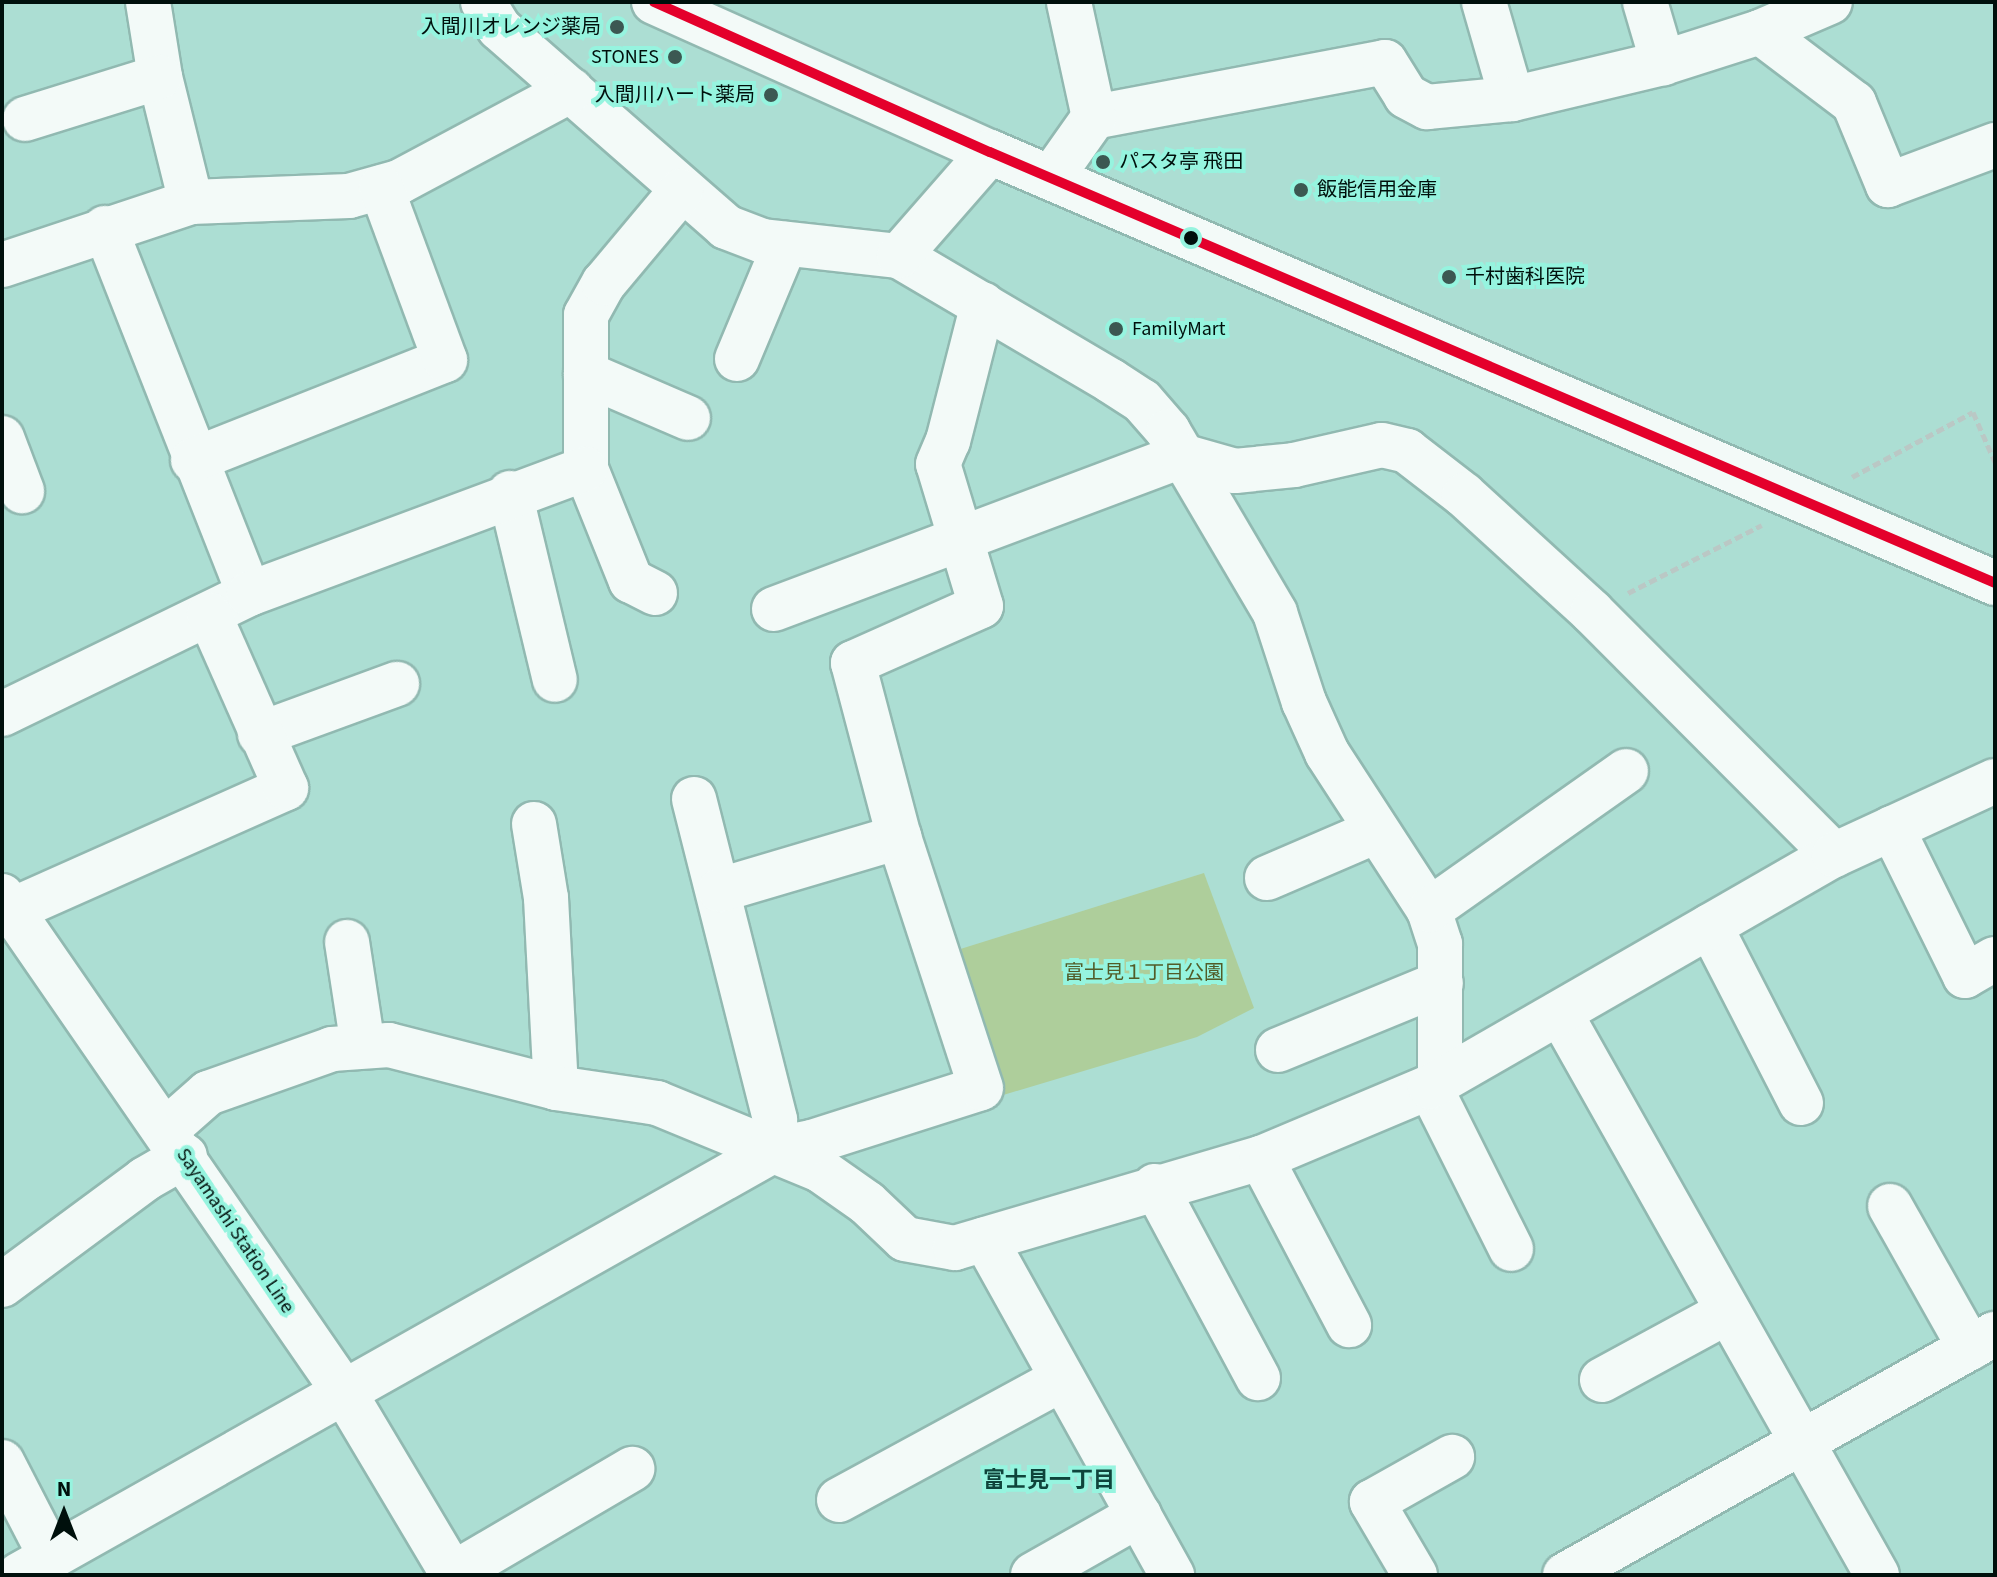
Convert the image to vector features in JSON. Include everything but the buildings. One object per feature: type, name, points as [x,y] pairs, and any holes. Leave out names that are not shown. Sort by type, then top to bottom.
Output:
[{"type":"street","points":[[148,2],[160,77],[191,202]]},
{"type":"street","points":[[483,2],[499,28],[681,191],[726,227],[785,244],[899,256],[1142,401],[1182,456],[1275,613],[1321,740],[1429,910],[1440,944],[1435,1084],[1511,1249]]},
{"type":"street","points":[[654,2],[990,152],[1995,583]]},
{"type":"street","points":[[1069,2],[1094,117]]},
{"type":"street","points":[[1484,2],[1512,99]]},
{"type":"street","points":[[1645,2],[1663,63]]},
{"type":"street","points":[[1051,178],[1094,117],[1385,62],[1406,96],[1427,107],[1512,99],[1663,63],[1771,19],[1830,2]]},
{"type":"street","points":[[1771,19],[1854,103],[1888,185],[1995,145]]},
{"type":"street","points":[[25,119],[160,77]]},
{"type":"street","points":[[2,265],[105,228],[191,202],[295,200],[399,182],[571,90]]},
{"type":"street","points":[[899,256],[990,152]]},
{"type":"street","points":[[193,460],[445,360],[381,187]]},
{"type":"street","points":[[655,593],[631,581],[586,469],[586,315],[604,283],[681,191]]},
{"type":"street","points":[[105,228],[193,460],[249,594]]},
{"type":"street","points":[[737,359],[785,244]]},
{"type":"street","points":[[2,1462],[35,1566],[776,1149],[812,1142],[981,1088],[899,837],[853,663],[981,606],[938,464],[983,304]]},
{"type":"street","points":[[586,374],[688,418]]},
{"type":"street","points":[[2,438],[22,491]]},
{"type":"street","points":[[774,609],[958,537],[1182,456],[1235,471],[1294,465],[1382,445],[1407,451],[1464,495],[1592,612],[1834,855]]},
{"type":"street","points":[[2,714],[249,594],[510,493],[586,469]]},
{"type":"street","points":[[510,493],[555,680]]},
{"type":"street","points":[[7,903],[286,788],[209,614]]},
{"type":"street","points":[[260,734],[397,684]]},
{"type":"street","points":[[1429,910],[1626,771]]},
{"type":"street","points":[[2,1285],[145,1179],[175,1143],[208,1093],[332,1049],[363,1046],[389,1045],[450,1056],[556,1088],[657,1103],[776,1149],[820,1170],[867,1203],[905,1239],[955,1248],[1155,1186],[1261,1158],[1435,1084],[1834,855],[1995,781]]},
{"type":"street","points":[[694,799],[720,890],[775,1120],[776,1149]]},
{"type":"street","points":[[534,824],[546,898],[556,1088]]},
{"type":"street","points":[[1892,828],[1965,976],[1995,959]]},
{"type":"street","points":[[1267,878],[1376,831]]},
{"type":"street","points":[[720,890],[899,837]]},
{"type":"street","name":"Sayamashi Station Line","points":[[7,903],[344,1392],[453,1574]]},
{"type":"street","points":[[1710,926],[1801,1103]]},
{"type":"street","points":[[347,942],[363,1046]]},
{"type":"street","points":[[1278,1050],[1441,983]]},
{"type":"street","points":[[1560,1013],[1877,1575]]},
{"type":"street","points":[[1261,1158],[1349,1325]]},
{"type":"street","points":[[1155,1186],[1258,1378]]},
{"type":"street","points":[[1565,1575],[1804,1444],[1983,1341],[1890,1206]]},
{"type":"street","points":[[985,1239],[1172,1575]]},
{"type":"street","points":[[1602,1380],[1727,1312]]},
{"type":"street","points":[[839,1500],[1062,1379]]},
{"type":"street","points":[[1415,1575],[1372,1502],[1452,1457]]},
{"type":"street","points":[[453,1574],[632,1469]]},
{"type":"street","points":[[1033,1575],[1139,1515]]},
{"type":"green space","name":"富士見１丁目公園","points":[[1204,873],[1254,1008],[1197,1037],[1000,1096],[954,951]]},
{"type":"transit line","points":[[654,2],[990,152],[1995,583]]},
{"type":"place","name":"入間川オレンジ薬局","points":[[617,27]]},
{"type":"place","name":"STONES","points":[[675,57]]},
{"type":"place","name":"入間川ハート薬局","points":[[771,95]]},
{"type":"place","name":"パスタ亭 飛田","points":[[1103,162]]},
{"type":"place","name":"飯能信用金庫","points":[[1301,190]]},
{"type":"place","name":"千村歯科医院","points":[[1449,277]]},
{"type":"place","name":"FamilyMart","points":[[1116,329]]},
{"type":"district","name":"富士見一丁目","points":[[1049,1481]]}]
